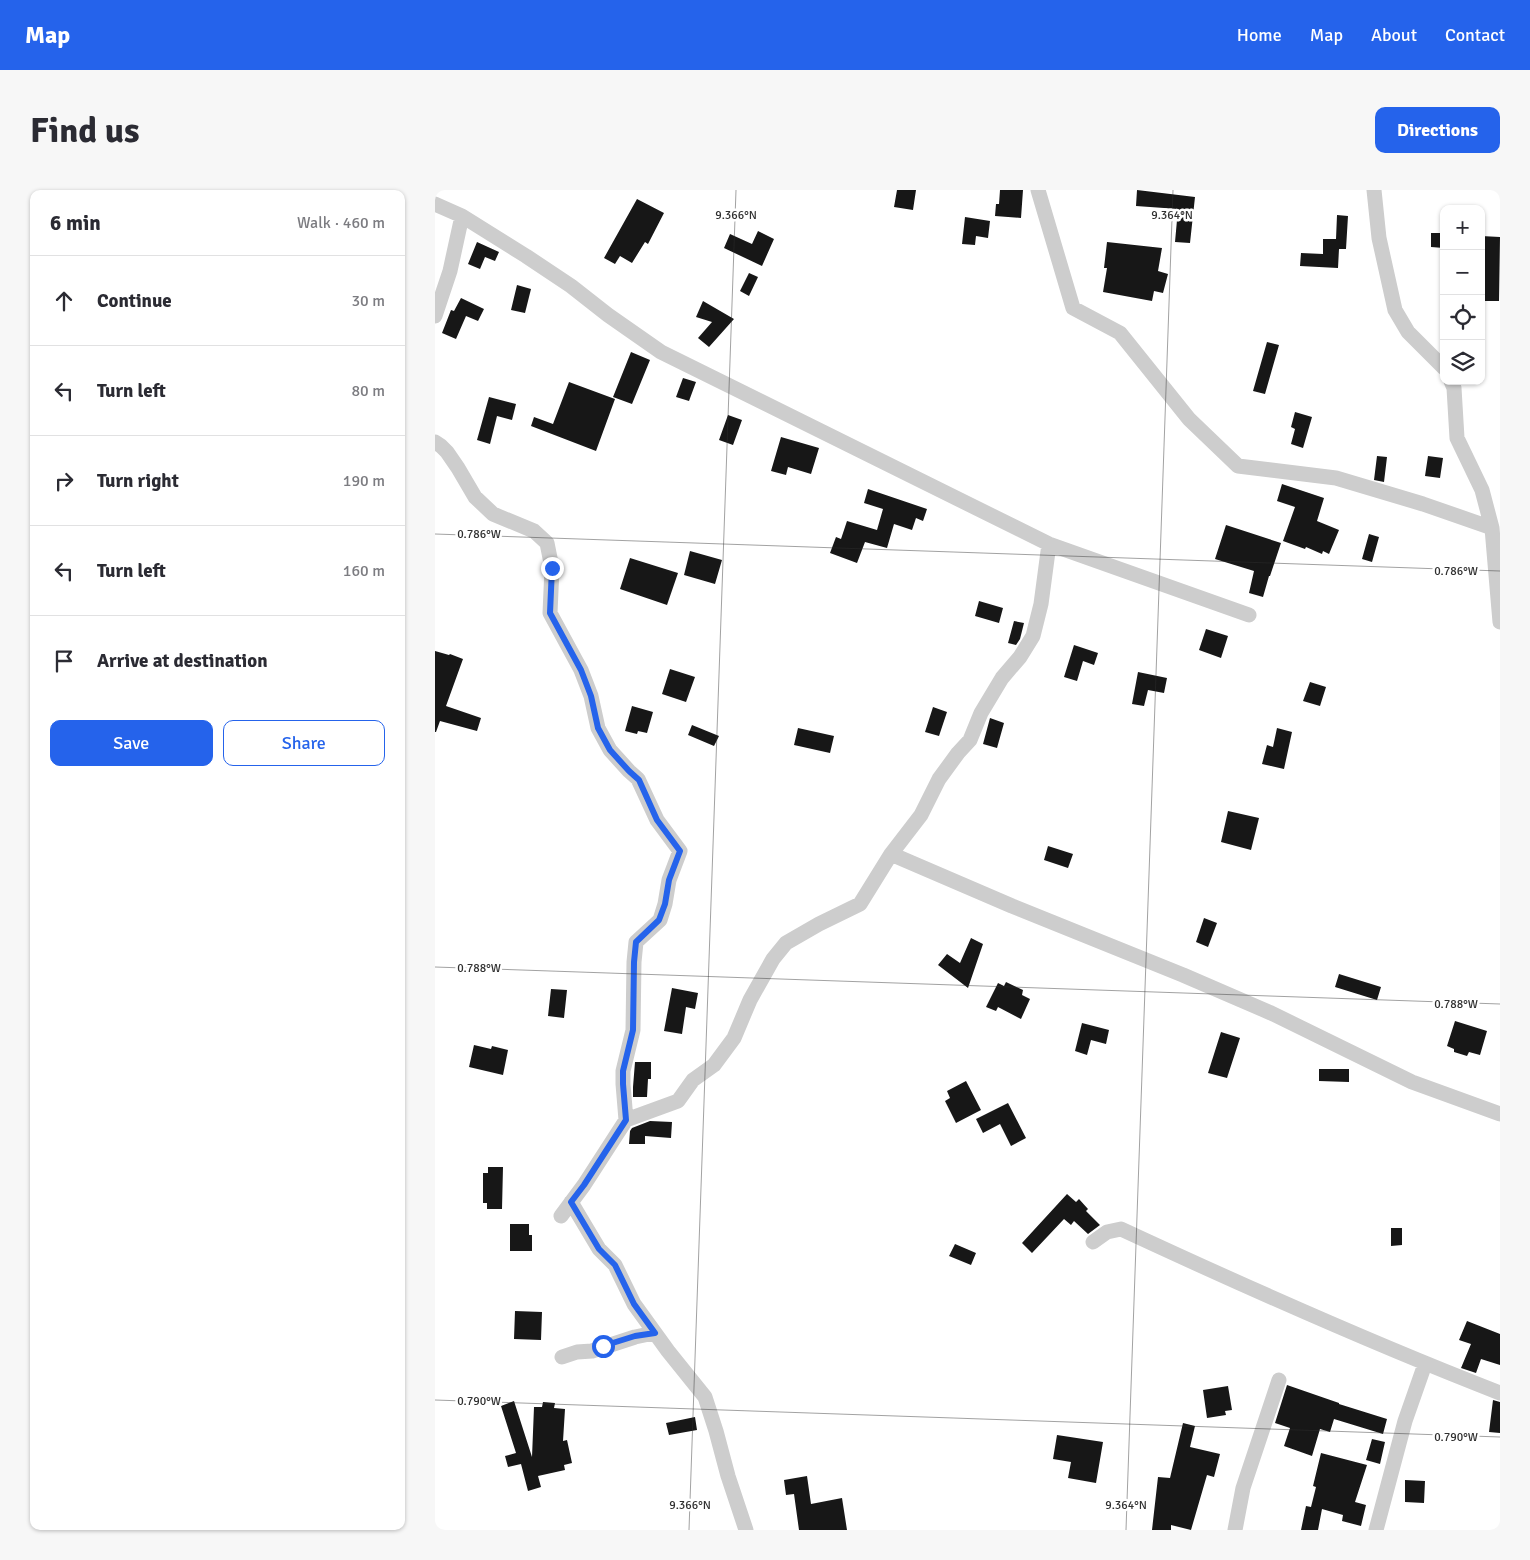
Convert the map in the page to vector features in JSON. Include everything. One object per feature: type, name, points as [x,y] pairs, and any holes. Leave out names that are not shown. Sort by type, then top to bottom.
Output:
[{"type":"street","points":[[1038,190],[1073,308],[1120,333],[1189,419],[1238,466],[1336,478],[1423,504],[1492,528]]},
{"type":"street","points":[[1374,190],[1379,238],[1395,310],[1408,332],[1440,364]]},
{"type":"street","points":[[435,204],[462,216],[526,256],[571,286],[608,315],[661,352],[1049,544],[1249,615]]},
{"type":"street","points":[[435,316],[450,271],[462,216]]},
{"type":"street","points":[[1453,385],[1457,438],[1482,490],[1492,528],[1500,622]]},
{"type":"street","points":[[435,442],[447,452],[459,468],[475,497],[493,514],[534,531],[547,543],[552,568],[550,613],[581,670],[591,696],[598,728],[610,750],[639,780],[657,820],[680,851],[669,880],[665,904],[659,920],[636,942],[633,1030],[623,1071],[626,1120],[584,1185],[561,1216]]},
{"type":"street","points":[[626,1120],[679,1102],[693,1080],[714,1065],[734,1038],[750,1000],[773,959],[786,943],[860,904],[891,854],[921,815],[939,779],[970,740],[981,713],[1002,678],[1020,657],[1033,636],[1041,604],[1049,544]]},
{"type":"street","points":[[891,854],[1271,1013],[1412,1082],[1500,1114]]},
{"type":"street","points":[[571,1202],[599,1249],[615,1265],[634,1304],[705,1398],[746,1530]]},
{"type":"street","points":[[1093,1242],[1107,1232],[1121,1229],[1248,1288],[1425,1364],[1500,1393]]},
{"type":"street","points":[[562,1357],[577,1352],[592,1351],[635,1336],[655,1333]]},
{"type":"street","points":[[1376,1530],[1405,1421],[1425,1364]]},
{"type":"street","points":[[1235,1530],[1243,1488],[1279,1380]]},
{"type":"building","points":[[897,190],[916,190],[913,210],[894,207]]},
{"type":"building","points":[[1000,190],[1023,190],[1021,218],[995,216],[996,204],[999,204]]},
{"type":"building","points":[[1137,190],[1195,197],[1190,243],[1175,242],[1178,209],[1136,206]]},
{"type":"building","points":[[637,199],[664,213],[648,244],[645,242],[632,263],[620,256],[615,264],[604,258]]},
{"type":"building","points":[[1337,215],[1348,216],[1346,249],[1339,249],[1338,268],[1300,266],[1301,253],[1323,254],[1323,239],[1336,239]]},
{"type":"building","points":[[965,217],[990,221],[988,238],[976,236],[975,245],[962,244]]},
{"type":"building","points":[[758,231],[774,239],[762,266],[724,248],[730,234],[752,244]]},
{"type":"building","points":[[1431,233],[1440,233],[1440,248],[1431,247]]},
{"type":"building","points":[[1485,236],[1500,237],[1499,301],[1485,301]]},
{"type":"building","points":[[477,242],[499,252],[495,261],[485,257],[480,269],[468,264]]},
{"type":"building","points":[[1107,242],[1162,248],[1158,271],[1168,274],[1163,293],[1154,291],[1152,301],[1103,292],[1107,268],[1104,268]]},
{"type":"building","points":[[749,273],[758,277],[749,296],[740,291]]},
{"type":"building","points":[[517,285],[531,289],[525,313],[511,310]]},
{"type":"building","points":[[461,298],[484,309],[478,321],[466,316],[456,339],[442,333],[451,310],[454,311]]},
{"type":"building","points":[[703,301],[734,319],[709,347],[698,338],[712,322],[696,317]]},
{"type":"building","points":[[1267,342],[1279,345],[1265,394],[1253,391]]},
{"type":"building","points":[[631,352],[650,360],[632,404],[613,397]]},
{"type":"building","points":[[683,378],[696,382],[689,401],[676,397]]},
{"type":"building","points":[[569,382],[615,399],[596,451],[531,426],[534,417],[553,424]]},
{"type":"building","points":[[489,397],[516,404],[512,420],[497,416],[490,444],[477,440]]},
{"type":"building","points":[[1295,412],[1312,417],[1303,448],[1291,444],[1295,429],[1291,427]]},
{"type":"building","points":[[728,415],[742,420],[733,445],[719,440]]},
{"type":"building","points":[[781,437],[819,448],[811,474],[788,467],[786,475],[771,471]]},
{"type":"building","points":[[1377,456],[1387,457],[1384,482],[1374,480]]},
{"type":"building","points":[[1428,456],[1443,458],[1440,478],[1425,476]]},
{"type":"building","points":[[1282,484],[1324,498],[1317,521],[1339,530],[1329,554],[1323,551],[1322,554],[1306,547],[1305,549],[1283,541],[1295,507],[1277,501]]},
{"type":"building","points":[[868,489],[927,509],[923,521],[916,518],[912,530],[894,524],[887,548],[865,542],[857,563],[830,553],[836,537],[841,539],[847,521],[877,530],[883,509],[864,503]]},
{"type":"building","points":[[1226,525],[1281,543],[1263,597],[1249,593],[1254,571],[1215,559]]},
{"type":"building","points":[[1369,534],[1379,537],[1372,562],[1362,559]]},
{"type":"building","points":[[690,551],[722,560],[715,584],[684,575]]},
{"type":"building","points":[[630,558],[678,573],[667,605],[620,589]]},
{"type":"building","points":[[979,601],[1003,608],[999,623],[975,616]]},
{"type":"building","points":[[1014,621],[1024,623],[1020,639],[1016,645],[1008,643]]},
{"type":"building","points":[[1206,629],[1228,636],[1221,658],[1199,650]]},
{"type":"building","points":[[1074,645],[1098,653],[1094,665],[1083,661],[1077,681],[1064,677]]},
{"type":"building","points":[[435,651],[463,659],[446,706],[481,718],[477,731],[440,721],[435,732]]},
{"type":"building","points":[[670,669],[695,677],[686,702],[662,694]]},
{"type":"building","points":[[1138,672],[1167,678],[1164,693],[1148,690],[1144,706],[1132,704]]},
{"type":"building","points":[[1310,682],[1326,687],[1320,706],[1303,701]]},
{"type":"building","points":[[632,706],[653,712],[647,733],[638,731],[637,734],[625,731]]},
{"type":"building","points":[[933,707],[947,712],[939,736],[925,732]]},
{"type":"building","points":[[990,718],[1004,723],[997,748],[983,744]]},
{"type":"building","points":[[692,725],[719,736],[714,746],[688,735]]},
{"type":"building","points":[[798,728],[834,736],[830,753],[794,745]]},
{"type":"building","points":[[1277,728],[1292,732],[1284,769],[1262,764],[1267,745],[1273,747]]},
{"type":"building","points":[[1228,811],[1259,818],[1251,850],[1221,842]]},
{"type":"building","points":[[1048,846],[1073,854],[1068,868],[1044,860]]},
{"type":"building","points":[[1204,918],[1217,923],[1208,947],[1196,942]]},
{"type":"building","points":[[971,938],[983,944],[968,988],[938,965],[947,954],[960,963]]},
{"type":"building","points":[[1339,974],[1381,987],[1377,1000],[1335,987]]},
{"type":"building","points":[[1006,982],[1023,990],[1022,995],[1030,999],[1021,1019],[998,1007],[996,1011],[986,1007],[998,983],[1004,986]]},
{"type":"building","points":[[672,988],[698,993],[695,1009],[686,1007],[682,1034],[664,1031]]},
{"type":"building","points":[[551,989],[567,990],[564,1018],[548,1016]]},
{"type":"building","points":[[1455,1021],[1487,1031],[1480,1055],[1469,1052],[1467,1056],[1454,1052],[1454,1049],[1447,1046]]},
{"type":"building","points":[[1082,1023],[1109,1030],[1106,1044],[1091,1040],[1087,1055],[1075,1051]]},
{"type":"building","points":[[1221,1032],[1240,1038],[1227,1078],[1208,1073]]},
{"type":"building","points":[[474,1045],[491,1049],[492,1046],[508,1050],[503,1075],[469,1067]]},
{"type":"building","points":[[635,1062],[651,1062],[651,1079],[648,1079],[647,1097],[633,1097]]},
{"type":"building","points":[[1319,1069],[1349,1069],[1349,1082],[1319,1081]]},
{"type":"building","points":[[966,1081],[981,1110],[956,1123],[945,1101],[950,1098],[947,1091]]},
{"type":"building","points":[[1008,1103],[1026,1138],[1011,1146],[1000,1124],[983,1133],[976,1119]]},
{"type":"building","points":[[650,1121],[672,1122],[671,1138],[645,1136],[645,1144],[629,1144],[632,1128]]},
{"type":"building","points":[[488,1167],[503,1167],[502,1209],[487,1209],[487,1203],[483,1203],[483,1173],[488,1173]]},
{"type":"building","points":[[1067,1194],[1076,1202],[1079,1199],[1088,1209],[1086,1211],[1100,1225],[1088,1234],[1074,1221],[1071,1225],[1064,1219],[1032,1253],[1022,1243]]},
{"type":"building","points":[[510,1224],[529,1224],[529,1235],[532,1235],[532,1251],[510,1251]]},
{"type":"building","points":[[1391,1228],[1402,1228],[1402,1245],[1391,1246]]},
{"type":"building","points":[[955,1244],[976,1253],[971,1265],[949,1256]]},
{"type":"building","points":[[515,1311],[542,1312],[541,1340],[514,1339]]},
{"type":"building","points":[[1467,1321],[1500,1334],[1500,1365],[1481,1359],[1476,1373],[1461,1368],[1471,1344],[1459,1340]]},
{"type":"building","points":[[1287,1385],[1387,1419],[1383,1434],[1334,1419],[1330,1432],[1320,1429],[1312,1456],[1284,1446],[1290,1428],[1275,1423]]},
{"type":"building","points":[[1228,1386],[1232,1410],[1225,1411],[1226,1415],[1207,1418],[1203,1390]]},
{"type":"building","points":[[1493,1400],[1500,1402],[1500,1433],[1489,1432]]},
{"type":"building","points":[[514,1401],[532,1457],[534,1407],[542,1407],[543,1402],[555,1403],[554,1408],[565,1409],[563,1441],[567,1440],[572,1463],[564,1465],[565,1470],[538,1476],[541,1487],[528,1491],[521,1464],[508,1467],[505,1456],[516,1453],[501,1406]]},
{"type":"building","points":[[695,1417],[697,1430],[669,1435],[666,1423]]},
{"type":"building","points":[[1183,1423],[1195,1426],[1190,1447],[1220,1454],[1214,1477],[1207,1475],[1191,1530],[1171,1525],[1171,1530],[1152,1530],[1158,1477],[1170,1478]]},
{"type":"building","points":[[1057,1435],[1103,1442],[1096,1483],[1068,1478],[1071,1462],[1053,1459]]},
{"type":"building","points":[[1372,1439],[1385,1442],[1380,1464],[1366,1460]]},
{"type":"building","points":[[1321,1453],[1367,1465],[1355,1502],[1366,1505],[1361,1526],[1342,1521],[1343,1515],[1322,1509],[1318,1530],[1301,1530],[1306,1506],[1311,1507],[1316,1487],[1313,1486]]},
{"type":"building","points":[[807,1476],[811,1504],[842,1498],[847,1530],[799,1530],[794,1494],[786,1495],[784,1480]]},
{"type":"building","points":[[1405,1480],[1425,1481],[1424,1503],[1405,1502]]},
{"type":"route","points":[[552,568],[550,613],[581,670],[591,696],[598,728],[610,750],[639,780],[657,820],[680,851],[669,880],[665,904],[659,920],[636,942],[633,1030],[623,1071],[626,1120],[571,1202],[599,1249],[615,1265],[634,1304],[655,1333],[635,1336],[603,1346]]}]
